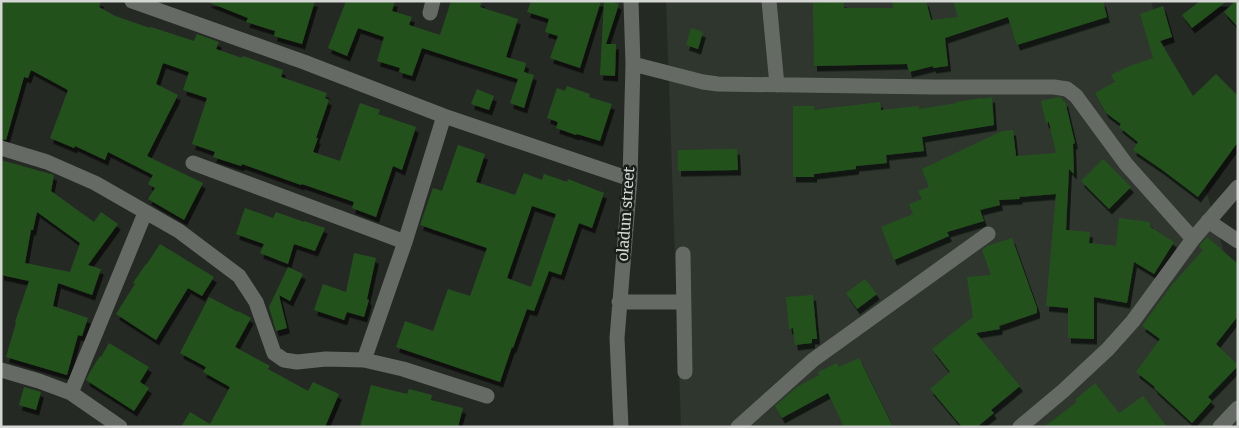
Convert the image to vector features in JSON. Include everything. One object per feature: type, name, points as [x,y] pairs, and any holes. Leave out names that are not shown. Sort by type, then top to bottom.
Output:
[{"type":"street","points":[[132,1],[304,62],[444,116],[630,179]]},
{"type":"street","name":"oladun street","points":[[621,427],[617,338],[630,179],[633,64],[631,1]]},
{"type":"street","points":[[769,1],[777,85]]},
{"type":"street","points":[[633,64],[703,82],[732,85],[1054,87],[1067,89],[1076,96],[1126,164],[1193,239]]},
{"type":"street","points":[[364,360],[405,242],[444,116]]},
{"type":"street","points":[[1,148],[47,162],[95,183],[179,231],[239,276],[256,302],[274,352],[284,360],[296,362],[326,359],[364,360],[403,369],[487,396]]},
{"type":"street","points":[[192,163],[405,242]]},
{"type":"street","points":[[1020,427],[1063,391],[1108,349],[1133,321],[1193,239],[1238,187]]},
{"type":"street","points":[[71,393],[145,213]]},
{"type":"street","points":[[1208,221],[1238,241]]},
{"type":"street","points":[[738,427],[813,360],[988,234]]},
{"type":"street","points":[[683,254],[686,372]]},
{"type":"street","points":[[619,302],[684,302]]},
{"type":"street","points":[[1,370],[39,380],[71,393],[120,427]]},
{"type":"street","points":[[1220,427],[1238,408]]},
{"type":"shaded area","points":[[666,1],[1151,1],[1238,301],[1238,427],[681,427]]},
{"type":"building","points":[[1,1],[101,1],[99,7],[115,16],[194,41],[197,34],[219,42],[216,49],[283,70],[281,77],[327,93],[325,98],[329,100],[313,152],[340,161],[360,103],[380,110],[378,114],[416,127],[402,170],[393,166],[376,217],[352,208],[354,202],[242,164],[241,166],[213,157],[215,152],[192,144],[207,98],[183,90],[189,72],[163,63],[156,84],[178,95],[147,156],[203,183],[184,220],[148,199],[155,188],[148,184],[153,175],[108,152],[105,160],[75,146],[74,148],[50,138],[68,90],[31,70],[28,78],[24,77],[6,140],[1,139]]},
{"type":"building","points":[[208,1],[315,1],[302,44],[274,36],[275,31],[246,22],[248,18]]},
{"type":"building","points":[[346,1],[395,1],[392,11],[412,17],[409,25],[440,35],[451,1],[482,1],[480,7],[518,19],[506,57],[526,63],[524,72],[534,75],[524,108],[510,103],[518,79],[422,48],[412,76],[399,72],[400,68],[377,61],[384,37],[358,28],[347,56],[328,48]]},
{"type":"building","points":[[531,1],[601,1],[580,68],[550,58],[558,36],[545,32],[549,19],[527,12]]},
{"type":"building","points":[[604,1],[619,4],[606,44],[616,44],[615,76],[600,75]]},
{"type":"building","points":[[892,1],[926,1],[931,20],[958,17],[953,1],[1103,1],[1107,17],[1017,45],[1008,17],[945,38],[948,66],[933,68],[933,66],[909,72],[907,64],[814,66],[813,3],[844,2],[844,8],[893,8]]},
{"type":"building","points":[[1200,1],[1227,1],[1192,28],[1182,15]]},
{"type":"building","points":[[1235,1],[1238,1],[1238,27],[1224,12]]},
{"type":"building","points":[[1163,6],[1172,37],[1160,41],[1193,96],[1216,74],[1238,96],[1238,142],[1198,197],[1133,150],[1138,142],[1119,127],[1121,124],[1106,113],[1095,93],[1115,82],[1111,75],[1153,58],[1140,14]]},
{"type":"building","points":[[691,28],[703,32],[698,49],[686,45]]},
{"type":"building","points":[[567,86],[590,94],[589,97],[612,104],[600,141],[556,128],[558,122],[547,118],[557,88],[565,91]]},
{"type":"building","points":[[477,89],[494,96],[489,110],[471,104]]},
{"type":"building","points":[[992,97],[994,125],[922,137],[924,151],[886,155],[887,163],[856,166],[856,169],[814,174],[814,177],[793,177],[793,106],[814,106],[814,110],[880,102],[881,110],[919,106],[919,109]]},
{"type":"building","points":[[1058,97],[1062,98],[1063,102],[1065,101],[1075,143],[1073,144],[1074,174],[1069,169],[1066,230],[1090,232],[1089,243],[1116,246],[1119,218],[1150,222],[1150,227],[1174,242],[1154,274],[1134,262],[1127,303],[1094,297],[1094,339],[1068,338],[1068,308],[1046,306],[1056,194],[999,200],[1000,205],[980,210],[984,221],[947,232],[949,236],[894,260],[881,227],[913,214],[909,204],[922,199],[918,191],[929,187],[922,169],[1002,131],[1013,130],[1016,156],[1056,153],[1049,122],[1046,123],[1041,101]]},
{"type":"building","points":[[458,145],[485,154],[476,182],[515,195],[524,173],[542,180],[544,174],[567,182],[568,179],[604,193],[592,228],[579,223],[561,275],[549,271],[534,311],[527,309],[500,382],[396,347],[405,321],[433,331],[448,289],[470,296],[487,248],[420,225],[433,188],[442,191]],"holes":[[[532,206],[556,214],[531,287],[507,278]]]},
{"type":"building","points":[[737,149],[738,170],[678,171],[678,150]]},
{"type":"building","points":[[1103,159],[1131,187],[1109,209],[1081,181]]},
{"type":"building","points":[[1,160],[54,175],[51,191],[94,222],[101,212],[118,224],[88,265],[101,269],[92,295],[58,283],[53,306],[88,318],[82,336],[78,335],[67,375],[6,357],[15,322],[29,281],[1,275]],"holes":[[[37,212],[80,243],[70,272],[25,263],[31,230],[33,230]]]},
{"type":"building","points":[[245,208],[273,218],[276,212],[325,228],[315,251],[294,244],[288,264],[260,253],[264,244],[236,234]]},
{"type":"building","points":[[1207,237],[1238,264],[1238,316],[1216,344],[1238,366],[1208,397],[1212,401],[1192,423],[1155,387],[1136,372],[1160,339],[1142,326],[1171,286],[1203,250],[1199,246]]},
{"type":"building","points":[[1012,238],[1037,308],[1037,313],[999,326],[1000,329],[976,333],[1020,386],[991,410],[994,413],[977,427],[962,427],[930,389],[950,372],[932,349],[973,317],[967,277],[991,275],[982,250],[987,246]]},
{"type":"building","points":[[160,244],[214,277],[202,296],[188,288],[156,340],[116,314],[135,284],[133,283]]},
{"type":"building","points":[[354,253],[376,258],[367,299],[369,300],[364,317],[347,312],[344,320],[314,310],[323,284],[346,292]]},
{"type":"building","points":[[288,267],[303,274],[290,301],[279,295],[287,328],[276,331],[269,307]]},
{"type":"building","points":[[865,279],[877,294],[857,309],[846,293]]},
{"type":"building","points":[[813,295],[817,339],[812,339],[812,343],[795,345],[793,328],[789,329],[786,297]]},
{"type":"building","points":[[209,297],[251,318],[235,347],[270,366],[268,369],[308,391],[313,382],[339,394],[325,427],[181,427],[190,412],[210,424],[230,387],[203,372],[206,367],[180,353]]},
{"type":"building","points":[[109,343],[149,367],[140,382],[149,388],[134,411],[86,380]]},
{"type":"building","points":[[859,358],[893,427],[844,427],[828,393],[782,418],[775,406],[797,387],[819,375],[818,372],[837,363],[839,367]]},
{"type":"building","points":[[1095,383],[1119,413],[1143,396],[1167,427],[1044,427],[1077,402],[1075,400]]},
{"type":"building","points":[[371,385],[407,394],[409,389],[432,395],[431,400],[463,408],[458,427],[360,427]]},
{"type":"building","points":[[24,387],[41,392],[36,410],[19,405]]}]
